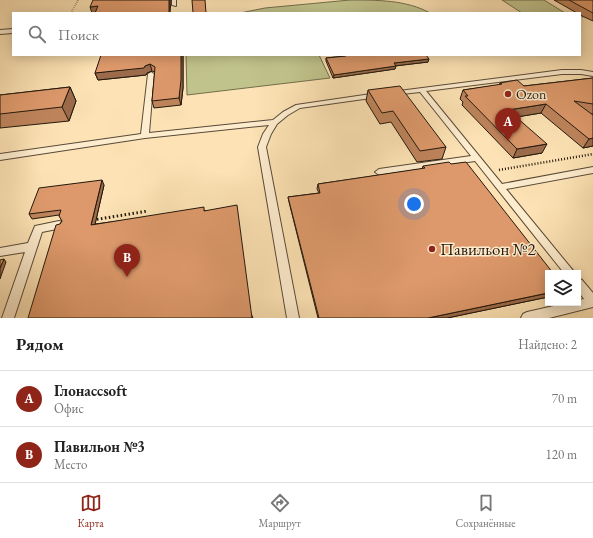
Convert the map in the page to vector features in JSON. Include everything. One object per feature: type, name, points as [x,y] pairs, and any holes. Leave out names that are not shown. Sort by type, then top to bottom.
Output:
[{"type":"lane","points":[[0,32],[12,31]]},
{"type":"lane","points":[[293,318],[262,147],[269,129],[290,109],[306,104],[562,72],[581,72],[593,74]]},
{"type":"lane","points":[[145,136],[151,74]]},
{"type":"lane","points":[[422,90],[568,270]]},
{"type":"lane","points":[[0,157],[145,136],[275,122]]},
{"type":"lane","points":[[379,172],[477,158]]},
{"type":"lane","points":[[500,187],[593,170]]},
{"type":"lane","points":[[8,318],[38,229],[59,225]]},
{"type":"lane","points":[[0,252],[32,247]]},
{"type":"lane","points":[[527,318],[593,302],[581,287]]},
{"type":"path","points":[[72,12],[78,0]]},
{"type":"path","points":[[487,172],[593,154]]},
{"type":"path","points":[[88,221],[148,211]]},
{"type":"green space","points":[[350,0],[402,3],[412,5],[428,12],[245,12],[265,8]]},
{"type":"green space","points":[[502,0],[544,0],[563,12],[520,12]]},
{"type":"green space","points":[[186,56],[319,56],[330,78],[187,95]]},
{"type":"building","points":[[93,0],[169,0],[169,12],[95,12],[98,6],[90,7]]},
{"type":"building","points":[[192,0],[205,0],[206,12],[193,12]]},
{"type":"building","points":[[569,0],[593,0],[593,13]]},
{"type":"building","points":[[101,56],[181,56],[179,98],[152,101],[155,67],[150,64],[144,68],[95,73]]},
{"type":"building","points":[[346,56],[427,56],[429,59],[394,63],[396,66],[334,75],[326,58]]},
{"type":"building","points":[[593,78],[593,104],[574,101],[593,115],[593,138],[589,139],[546,104],[508,110],[547,144],[517,149],[465,96],[468,96],[463,90],[502,84],[500,83],[517,80],[524,86]]},
{"type":"building","points":[[400,86],[446,147],[420,151],[393,111],[382,113],[368,90]]},
{"type":"building","points":[[70,87],[62,107],[0,114],[0,95]]},
{"type":"building","name":"Павильон №2","points":[[449,162],[451,164],[466,162],[551,270],[545,270],[545,294],[428,318],[319,318],[288,197],[320,193],[318,184],[425,168],[423,166]]},
{"type":"building","points":[[102,180],[91,225],[204,207],[204,211],[237,205],[252,318],[28,318],[56,225],[60,224],[62,221],[59,216],[61,210],[29,214],[39,188]]},
{"type":"building","points":[[4,259],[0,268],[0,260]]},
{"type":"place","name":"Ozon","points":[[508,94]]},
{"type":"place","name":"Глонассsoft","points":[[508,141]]},
{"type":"place","name":"Павильон №2","points":[[432,249]]},
{"type":"place","name":"Павильон №3","points":[[127,277]]}]
